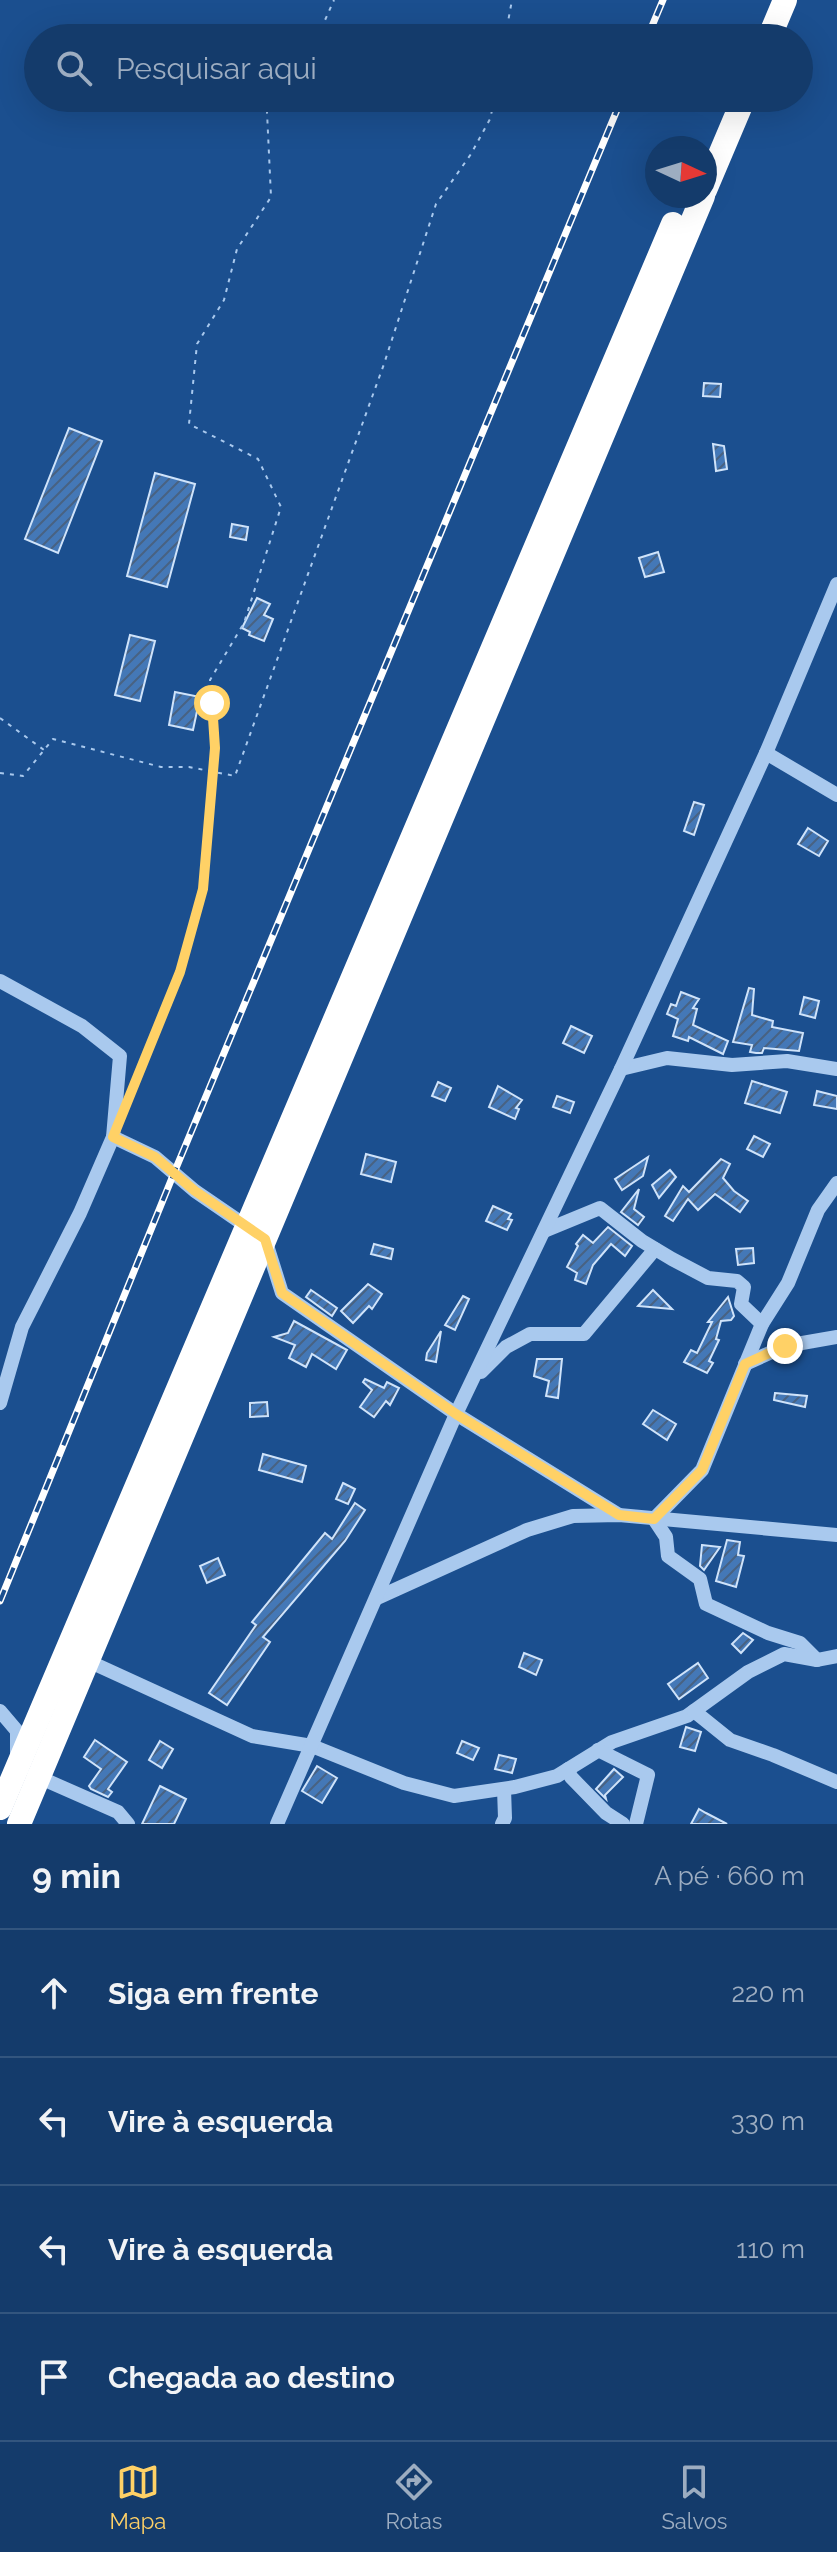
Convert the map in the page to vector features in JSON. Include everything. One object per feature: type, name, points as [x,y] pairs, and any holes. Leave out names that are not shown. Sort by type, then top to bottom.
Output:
[{"type":"highway","points":[[775,24],[785,0]]},
{"type":"highway","points":[[717,137],[730,112]]},
{"type":"highway","points":[[717,162],[738,112]]},
{"type":"highway","points":[[19,1824],[28,1772],[681,208]]},
{"type":"highway","points":[[0,1808],[28,1772],[88,1661],[256,1232],[698,208]]},
{"type":"street","points":[[277,1824],[456,1414],[621,1069],[766,753],[837,584]]},
{"type":"street","points":[[766,753],[837,795]]},
{"type":"street","points":[[0,981],[82,1026],[120,1056],[113,1137],[80,1213],[22,1327],[0,1403]]},
{"type":"street","points":[[621,1069],[667,1058],[732,1065],[787,1061],[837,1069]]},
{"type":"street","points":[[113,1137],[155,1157],[195,1191],[256,1232],[282,1293],[456,1414],[619,1515]]},
{"type":"street","points":[[654,1519],[702,1470],[762,1324],[788,1283],[818,1210],[837,1183]]},
{"type":"street","points":[[544,1231],[600,1208],[655,1249],[708,1278],[737,1281],[744,1287],[741,1304],[762,1324]]},
{"type":"street","points":[[472,1381],[506,1347],[530,1334],[584,1334],[655,1249]]},
{"type":"street","points":[[745,1364],[785,1346],[837,1337]]},
{"type":"street","points":[[377,1598],[527,1530],[573,1516],[619,1515],[837,1535]]},
{"type":"street","points":[[654,1519],[666,1537],[668,1556],[700,1579],[706,1604],[768,1633],[800,1643],[817,1660]]},
{"type":"street","points":[[88,1661],[252,1736],[312,1746],[404,1783],[454,1796],[504,1789],[557,1776],[612,1742],[687,1716],[748,1672],[784,1654],[817,1660],[837,1656]]},
{"type":"street","points":[[0,1711],[17,1731],[28,1772],[118,1812],[128,1824]]},
{"type":"street","points":[[694,1711],[730,1740],[837,1782]]},
{"type":"street","points":[[598,1750],[648,1775],[636,1824]]},
{"type":"street","points":[[568,1769],[571,1777],[606,1813],[623,1824]]},
{"type":"street","points":[[502,1824],[505,1818],[504,1789]]},
{"type":"path","points":[[325,24],[334,0]]},
{"type":"path","points":[[508,24],[512,0]]},
{"type":"path","points":[[130,1094],[180,972],[203,889],[215,748],[210,680],[244,623],[281,507],[258,459],[189,424],[197,344],[224,300],[237,249],[271,197],[267,112]]},
{"type":"path","points":[[0,773],[23,776],[53,739],[161,767],[189,767],[235,776],[399,322],[436,204],[471,154],[492,112]]},
{"type":"path","points":[[0,718],[44,750]]},
{"type":"building","points":[[704,383],[721,384],[720,397],[703,396]]},
{"type":"building","points":[[69,428],[102,441],[58,553],[25,539]]},
{"type":"building","points":[[713,444],[724,446],[727,469],[716,471]]},
{"type":"building","points":[[155,473],[195,484],[167,587],[127,576]]},
{"type":"building","points":[[232,524],[248,527],[246,540],[230,537]]},
{"type":"building","points":[[658,552],[664,572],[645,577],[639,558]]},
{"type":"building","points":[[257,598],[270,604],[264,615],[273,619],[264,641],[249,635],[250,632],[242,628]]},
{"type":"building","points":[[130,635],[155,641],[140,701],[115,695]]},
{"type":"building","points":[[175,692],[200,697],[193,730],[169,725]]},
{"type":"building","points":[[694,802],[704,805],[694,835],[684,831]]},
{"type":"building","points":[[808,828],[828,841],[819,856],[798,844]]},
{"type":"building","points":[[749,988],[754,989],[752,1015],[773,1021],[772,1027],[803,1033],[799,1051],[764,1048],[762,1053],[756,1053],[750,1052],[752,1045],[733,1042]]},
{"type":"building","points":[[681,992],[699,999],[693,1008],[697,1009],[693,1025],[728,1041],[723,1054],[689,1037],[688,1041],[673,1036],[678,1019],[667,1014],[671,1004],[676,1006]]},
{"type":"building","points":[[804,997],[819,1001],[815,1018],[800,1014]]},
{"type":"building","points":[[571,1026],[592,1036],[584,1053],[563,1043]]},
{"type":"building","points":[[752,1081],[787,1092],[780,1113],[745,1103]]},
{"type":"building","points":[[438,1082],[451,1088],[445,1101],[432,1096]]},
{"type":"building","points":[[498,1086],[522,1100],[516,1108],[519,1109],[515,1119],[489,1107]]},
{"type":"building","points":[[817,1091],[837,1096],[837,1109],[814,1105]]},
{"type":"building","points":[[557,1096],[574,1102],[570,1113],[553,1107]]},
{"type":"building","points":[[754,1136],[770,1144],[763,1157],[747,1149]]},
{"type":"building","points":[[366,1154],[396,1162],[391,1182],[361,1174]]},
{"type":"building","points":[[648,1157],[643,1176],[622,1190],[615,1179]]},
{"type":"building","points":[[721,1159],[730,1164],[723,1178],[748,1201],[740,1212],[715,1194],[698,1210],[688,1199],[673,1221],[665,1216],[683,1186],[689,1192]]},
{"type":"building","points":[[670,1170],[676,1177],[659,1198],[652,1185]]},
{"type":"building","points":[[639,1189],[634,1209],[644,1217],[638,1225],[621,1212]]},
{"type":"building","points":[[493,1206],[511,1214],[508,1219],[512,1220],[507,1230],[486,1221]]},
{"type":"building","points":[[608,1227],[632,1246],[625,1256],[611,1244],[593,1265],[586,1284],[575,1280],[577,1273],[567,1267],[578,1246],[576,1244],[583,1235],[593,1243]]},
{"type":"building","points":[[374,1244],[393,1249],[391,1259],[371,1254]]},
{"type":"building","points":[[753,1248],[754,1263],[738,1265],[736,1249]]},
{"type":"building","points":[[368,1284],[382,1294],[372,1309],[369,1306],[353,1323],[341,1311]]},
{"type":"building","points":[[311,1290],[337,1308],[332,1316],[306,1297]]},
{"type":"building","points":[[653,1290],[672,1309],[638,1306]]},
{"type":"building","points":[[463,1296],[469,1299],[455,1330],[445,1325]]},
{"type":"building","points":[[728,1297],[734,1316],[731,1320],[721,1321],[716,1339],[719,1340],[709,1361],[713,1363],[707,1373],[684,1362],[691,1350],[697,1353],[712,1322],[708,1322]]},
{"type":"building","points":[[294,1321],[347,1350],[336,1369],[312,1354],[306,1367],[289,1358],[295,1345],[274,1337],[288,1333]]},
{"type":"building","points":[[441,1331],[436,1362],[426,1360],[427,1353]]},
{"type":"building","points":[[537,1359],[562,1359],[558,1398],[546,1396],[549,1381],[534,1376]]},
{"type":"building","points":[[365,1379],[384,1388],[387,1382],[399,1388],[390,1405],[386,1401],[374,1417],[360,1407],[372,1390],[363,1382]]},
{"type":"building","points":[[775,1393],[807,1396],[805,1407],[774,1400]]},
{"type":"building","points":[[267,1402],[268,1416],[250,1417],[250,1403]]},
{"type":"building","points":[[653,1410],[676,1424],[667,1440],[643,1424]]},
{"type":"building","points":[[263,1454],[306,1466],[302,1482],[259,1470]]},
{"type":"building","points":[[343,1483],[355,1489],[348,1504],[336,1499]]},
{"type":"building","points":[[355,1503],[365,1510],[345,1541],[263,1637],[270,1642],[227,1705],[209,1693],[256,1625],[252,1622],[325,1533],[332,1539]]},
{"type":"building","points":[[727,1540],[740,1542],[738,1555],[744,1556],[736,1587],[716,1581]]},
{"type":"building","points":[[702,1545],[720,1547],[704,1570],[700,1566]]},
{"type":"building","points":[[218,1558],[225,1575],[207,1583],[200,1566]]},
{"type":"building","points":[[743,1633],[753,1640],[741,1653],[732,1644]]},
{"type":"building","points":[[524,1653],[542,1660],[536,1675],[519,1667]]},
{"type":"building","points":[[698,1663],[708,1678],[679,1699],[668,1684]]},
{"type":"building","points":[[686,1727],[701,1732],[695,1751],[680,1747]]},
{"type":"building","points":[[95,1740],[127,1762],[108,1789],[112,1792],[108,1797],[89,1786],[101,1769],[84,1757]]},
{"type":"building","points":[[160,1741],[173,1749],[162,1768],[149,1760]]},
{"type":"building","points":[[462,1741],[479,1748],[473,1760],[457,1753]]},
{"type":"building","points":[[499,1755],[516,1759],[512,1773],[495,1769]]},
{"type":"building","points":[[317,1766],[337,1778],[322,1803],[302,1791]]},
{"type":"building","points":[[614,1769],[623,1777],[605,1795],[606,1799],[596,1789]]},
{"type":"building","points":[[160,1786],[186,1799],[174,1824],[142,1824]]},
{"type":"building","points":[[699,1809],[706,1813],[727,1824],[691,1824]]},
{"type":"railway","points":[[653,24],[663,0]]},
{"type":"railway","points":[[0,1601],[174,1173],[616,112]]},
{"type":"route","points":[[212,703],[215,748],[203,889],[180,972],[113,1137],[155,1157],[195,1191],[265,1239],[282,1293],[456,1414],[619,1515],[654,1519],[702,1470],[745,1364],[785,1346]]}]
